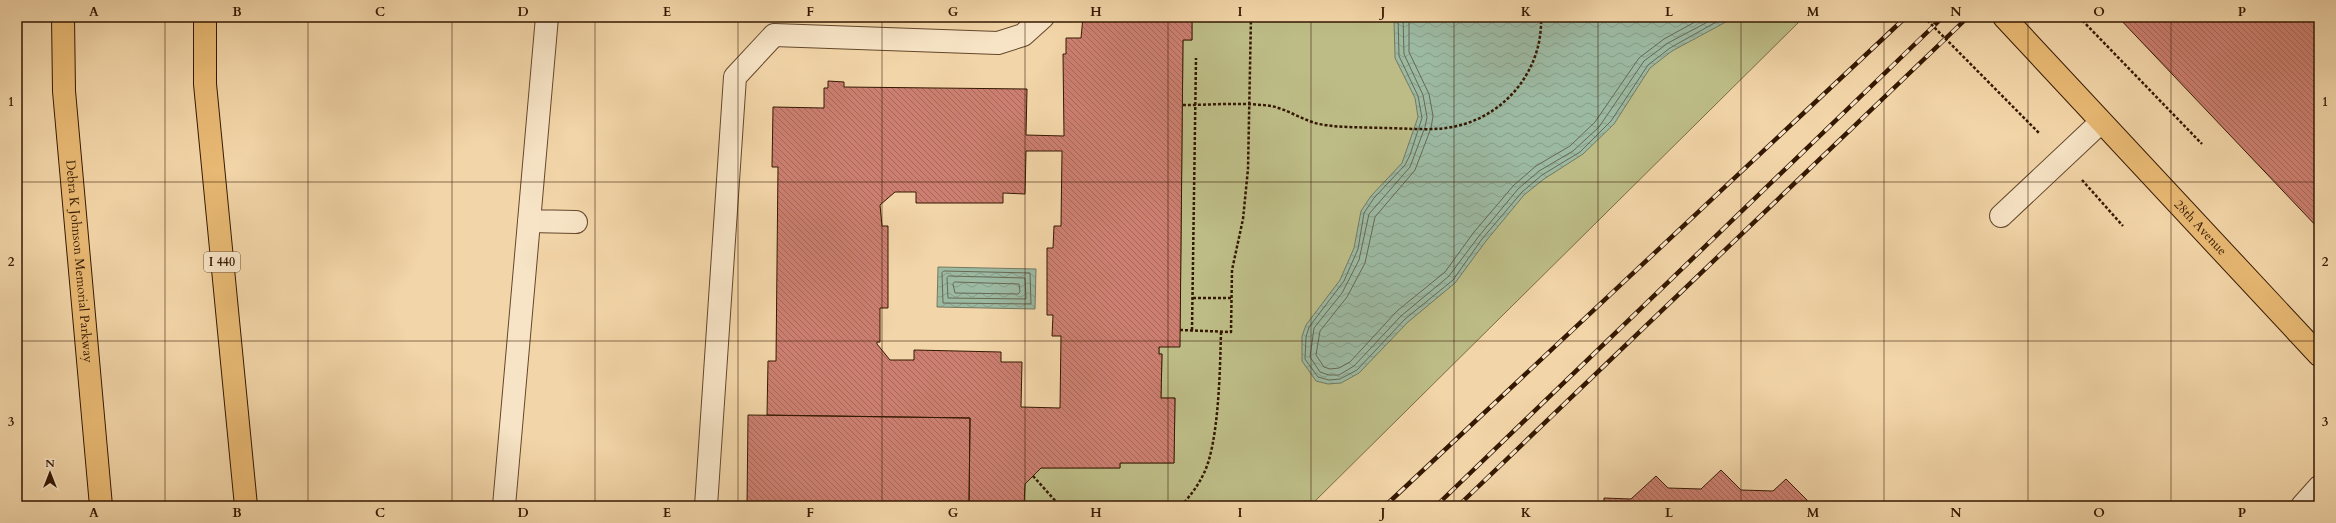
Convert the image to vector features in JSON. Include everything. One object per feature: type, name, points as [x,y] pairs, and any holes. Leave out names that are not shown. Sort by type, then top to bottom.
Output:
[{"type":"main road","name":"Debra K Johnson Memorial Parkway","points":[[63,17],[64,91],[101,506]]},
{"type":"main road","name":"I 440","points":[[205,17],[205,84],[246,506]]},
{"type":"main road","name":"28th Avenue","points":[[2004,17],[2319,355]]},
{"type":"street","points":[[504,506],[547,17]]},
{"type":"street","points":[[706,506],[735,77],[774,35],[998,43],[1023,35],[1043,17]]},
{"type":"street","points":[[2001,216],[2101,122]]},
{"type":"street","points":[[529,220],[576,222]]},
{"type":"street","points":[[2302,506],[2319,487]]},
{"type":"path","points":[[1180,330],[1231,332],[1232,270],[1246,196],[1250,105],[1251,17]]},
{"type":"path","points":[[1182,105],[1250,105],[1272,107],[1318,124],[1371,127],[1449,128],[1461,126],[1490,113],[1520,86],[1532,67],[1539,46],[1541,17]]},
{"type":"path","points":[[1924,17],[2040,134]]},
{"type":"path","points":[[2079,17],[2202,144]]},
{"type":"path","points":[[1192,330],[1196,58]]},
{"type":"path","points":[[1193,298],[1231,298]]},
{"type":"path","points":[[1181,506],[1205,473],[1209,457],[1220,374],[1221,332]]},
{"type":"path","points":[[1033,476],[1060,506]]},
{"type":"shaded area","points":[[1192,17],[1804,17],[1310,506],[1024,506],[1025,484],[1041,468],[1120,468],[1120,463],[1174,463],[1175,398],[1161,398],[1162,354],[1159,354],[1159,347],[1180,330],[1183,40],[1192,40]]},
{"type":"water","points":[[1394,17],[1732,17],[1724,23],[1672,51],[1650,68],[1614,124],[1583,154],[1544,179],[1524,195],[1486,241],[1455,283],[1408,322],[1359,373],[1341,383],[1328,384],[1316,381],[1302,361],[1302,336],[1306,325],[1340,280],[1354,248],[1361,211],[1371,196],[1402,163],[1418,117],[1415,98],[1395,58]]},
{"type":"water","points":[[938,267],[1036,269],[1035,309],[937,307]]},
{"type":"building","points":[[1083,17],[1192,17],[1192,40],[1183,40],[1180,347],[1159,347],[1159,354],[1162,354],[1161,398],[1175,398],[1174,463],[1120,463],[1120,468],[1041,468],[1025,484],[1024,506],[969,506],[970,418],[767,415],[768,361],[776,361],[778,167],[772,167],[773,107],[824,108],[824,88],[828,88],[828,81],[844,82],[844,87],[1027,89],[1026,135],[1064,136],[1063,54],[1066,54],[1066,38],[1081,38]],"holes":[[[1026,151],[1062,151],[1061,226],[1054,226],[1053,248],[1047,248],[1047,315],[1053,315],[1052,336],[1061,336],[1060,408],[1021,407],[1022,362],[1001,362],[1001,352],[914,350],[914,360],[890,360],[877,344],[877,342],[880,342],[880,308],[888,308],[888,226],[882,226],[880,205],[895,192],[916,192],[916,203],[1003,203],[1003,193],[1025,194]]]},
{"type":"building","points":[[2118,17],[2319,17],[2319,229]]},
{"type":"building","points":[[748,415],[970,418],[969,506],[747,506]]},
{"type":"building","points":[[1721,470],[1741,490],[1773,491],[1786,479],[1809,502],[1837,503],[1837,506],[1604,506],[1604,498],[1631,499],[1656,476],[1668,488],[1701,489]]},
{"type":"railway","points":[[1385,506],[1906,17]]},
{"type":"railway","points":[[1436,506],[1943,17]]},
{"type":"railway","points":[[1458,506],[1968,17]]}]
